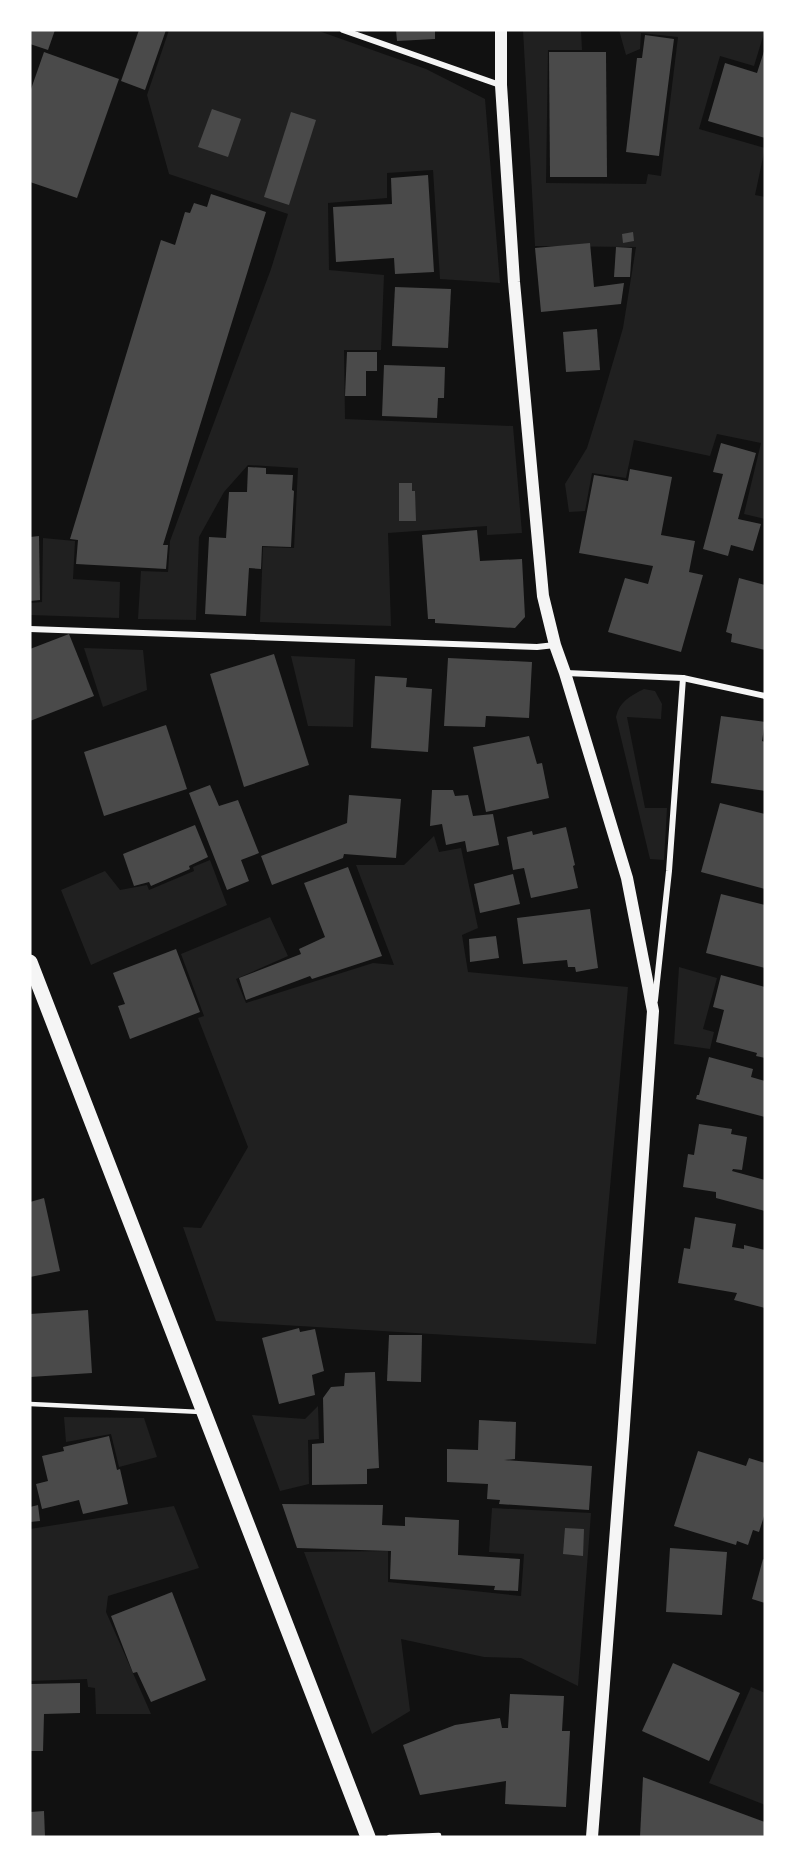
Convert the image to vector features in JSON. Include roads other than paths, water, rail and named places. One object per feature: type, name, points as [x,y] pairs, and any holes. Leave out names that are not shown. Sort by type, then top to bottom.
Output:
[{"type":"main road","points":[[501,30],[501,85],[514,282],[543,596],[555,645],[566,673],[627,878],[653,1011],[592,1837]]},
{"type":"main road","points":[[30,962],[368,1837]]},
{"type":"street","points":[[343,30],[501,85]]},
{"type":"street","points":[[30,629],[525,646],[555,645]]},
{"type":"street","points":[[566,673],[684,678],[765,696]]},
{"type":"street","points":[[653,1011],[669,871],[684,678]]},
{"type":"lane","points":[[30,1404],[202,1412]]},
{"type":"lane","points":[[389,1837],[439,1835],[439,1837]]}]
